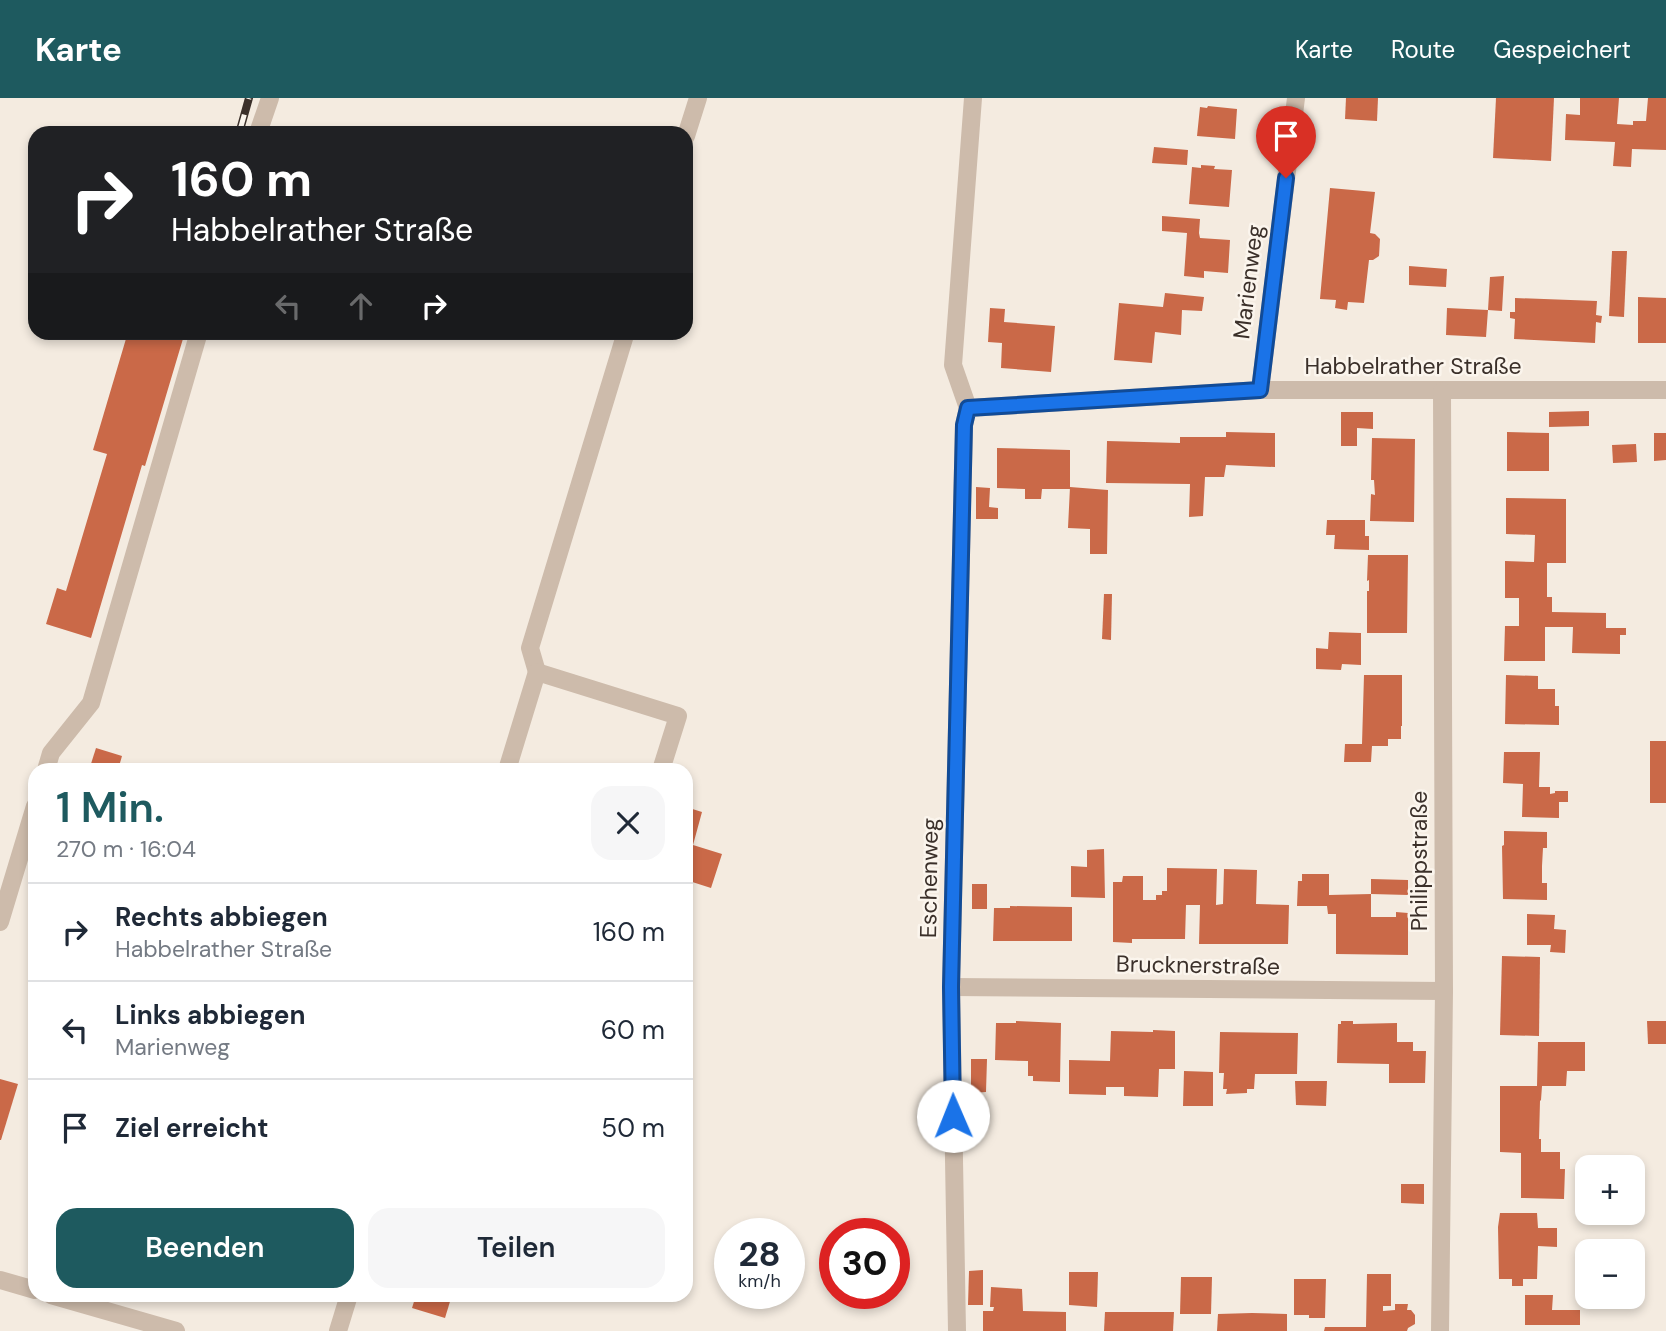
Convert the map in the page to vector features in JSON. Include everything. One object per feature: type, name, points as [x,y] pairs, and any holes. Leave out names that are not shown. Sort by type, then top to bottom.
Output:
[{"type":"street","points":[[260,126],[270,98]]},
{"type":"street","points":[[689,126],[698,98]]},
{"type":"street","points":[[966,417],[953,365],[973,98]]},
{"type":"street","name":"Marienweg","points":[[1260,390],[1296,98]]},
{"type":"street","points":[[48,763],[51,753],[91,703],[197,340]]},
{"type":"street","points":[[509,763],[537,672],[530,648],[624,340]]},
{"type":"street","name":"Habbelrather Straße","points":[[966,417],[1260,390],[1666,390]]},
{"type":"street","name":"Philippstraße","points":[[1440,1331],[1444,991],[1442,391]]},
{"type":"street","name":"Eschenweg","points":[[957,1331],[951,987],[966,417]]},
{"type":"street","points":[[537,672],[678,716],[663,763]]},
{"type":"street","points":[[0,922],[28,829]]},
{"type":"street","name":"Brucknerstraße","points":[[951,987],[1444,991]]},
{"type":"street","points":[[0,1280],[28,1288]]},
{"type":"street","points":[[75,1302],[176,1331]]},
{"type":"street","points":[[338,1331],[346,1302]]},
{"type":"building","points":[[1346,98],[1378,98],[1377,121],[1345,119]]},
{"type":"building","points":[[1496,98],[1554,98],[1551,161],[1493,158]]},
{"type":"building","points":[[1580,98],[1619,98],[1617,124],[1633,125],[1633,121],[1646,121],[1648,98],[1666,98],[1666,150],[1632,149],[1631,167],[1613,166],[1615,142],[1565,140],[1566,114],[1580,115]]},
{"type":"building","points":[[1200,107],[1237,109],[1235,139],[1197,136]]},
{"type":"building","points":[[1154,147],[1188,150],[1187,165],[1152,163]]},
{"type":"building","points":[[1201,165],[1232,170],[1229,207],[1189,204],[1192,167],[1201,168]]},
{"type":"building","points":[[1330,188],[1375,192],[1370,233],[1380,239],[1379,256],[1369,260],[1364,303],[1348,302],[1347,310],[1335,308],[1336,300],[1320,299]]},
{"type":"building","points":[[1162,216],[1200,219],[1200,238],[1230,240],[1228,273],[1204,271],[1204,278],[1184,276],[1187,233],[1162,231]]},
{"type":"building","points":[[1612,251],[1627,251],[1624,317],[1609,316]]},
{"type":"building","points":[[1409,266],[1447,269],[1446,287],[1409,285]]},
{"type":"building","points":[[1504,276],[1502,311],[1488,310],[1490,277]]},
{"type":"building","points":[[1165,293],[1204,297],[1202,311],[1182,310],[1181,335],[1155,332],[1152,363],[1114,360],[1119,303],[1163,307]]},
{"type":"building","points":[[1638,297],[1666,298],[1666,343],[1638,343]]},
{"type":"building","points":[[1515,298],[1597,301],[1596,315],[1602,316],[1601,323],[1596,322],[1595,343],[1514,339],[1515,319],[1510,318],[1510,312],[1515,312]]},
{"type":"building","points":[[990,308],[1005,309],[1004,322],[1055,326],[1051,372],[1001,368],[1002,343],[988,342]]},
{"type":"building","points":[[1447,308],[1488,310],[1486,337],[1446,335]]},
{"type":"building","points":[[126,340],[183,340],[91,638],[46,624],[57,588],[66,591],[107,454],[93,450]]},
{"type":"building","points":[[1589,411],[1589,426],[1549,427],[1549,412]]},
{"type":"building","points":[[1341,412],[1373,412],[1373,429],[1357,428],[1357,446],[1341,446]]},
{"type":"building","points":[[1226,432],[1275,433],[1275,467],[1226,465],[1224,477],[1205,477],[1203,516],[1189,517],[1190,484],[1106,483],[1107,441],[1180,443],[1180,437],[1226,437]]},
{"type":"building","points":[[1507,432],[1549,433],[1549,471],[1507,471]]},
{"type":"building","points":[[1654,433],[1666,433],[1666,460],[1654,461]]},
{"type":"building","points":[[1372,438],[1415,439],[1414,522],[1370,521],[1371,494],[1375,495],[1374,480],[1371,480]]},
{"type":"building","points":[[1636,444],[1637,462],[1613,463],[1612,445]]},
{"type":"building","points":[[997,448],[1070,450],[1070,489],[1042,489],[1041,499],[1025,499],[1025,489],[997,488]]},
{"type":"building","points":[[976,487],[990,488],[989,507],[998,508],[998,519],[976,519]]},
{"type":"building","points":[[1070,487],[1108,490],[1107,554],[1090,554],[1090,529],[1068,528]]},
{"type":"building","points":[[1506,498],[1566,499],[1566,563],[1547,563],[1547,597],[1552,597],[1552,612],[1606,613],[1606,628],[1626,628],[1626,635],[1620,635],[1620,654],[1572,653],[1573,627],[1545,627],[1545,661],[1504,661],[1505,626],[1519,626],[1519,598],[1505,598],[1505,561],[1534,562],[1535,535],[1506,534]]},
{"type":"building","points":[[1327,520],[1365,520],[1365,536],[1369,536],[1369,550],[1334,549],[1335,535],[1326,535]]},
{"type":"building","points":[[1368,555],[1408,555],[1407,633],[1367,633]]},
{"type":"building","points":[[1104,594],[1112,594],[1111,640],[1102,639]]},
{"type":"building","points":[[1329,632],[1361,633],[1361,665],[1342,664],[1341,670],[1316,669],[1316,648],[1328,649]]},
{"type":"building","points":[[1364,675],[1402,675],[1401,739],[1388,739],[1388,746],[1372,746],[1371,762],[1344,762],[1345,744],[1362,744]]},
{"type":"building","points":[[1506,675],[1538,676],[1538,689],[1555,689],[1559,725],[1505,724]]},
{"type":"building","points":[[1650,741],[1666,741],[1666,803],[1650,803]]},
{"type":"building","points":[[96,748],[122,756],[120,763],[91,763]]},
{"type":"building","points":[[1504,752],[1540,752],[1539,787],[1550,787],[1550,794],[1555,791],[1568,791],[1568,802],[1559,802],[1559,818],[1522,817],[1523,784],[1503,783]]},
{"type":"building","points":[[693,809],[702,812],[693,845]]},
{"type":"building","points":[[1504,831],[1547,832],[1547,848],[1543,848],[1542,883],[1547,883],[1547,900],[1503,899]]},
{"type":"building","points":[[693,845],[722,854],[711,888],[693,882]]},
{"type":"building","points":[[1104,849],[1105,898],[1071,897],[1071,866],[1087,867],[1087,850]]},
{"type":"building","points":[[1167,868],[1217,869],[1216,905],[1223,904],[1224,869],[1257,870],[1256,904],[1289,905],[1288,944],[1199,944],[1200,905],[1186,905],[1185,939],[1132,939],[1132,943],[1113,942],[1113,882],[1122,882],[1123,876],[1143,876],[1143,900],[1156,900],[1156,895],[1167,891]]},
{"type":"building","points":[[1302,874],[1329,874],[1329,895],[1371,894],[1371,917],[1396,917],[1396,912],[1408,913],[1408,955],[1336,954],[1336,914],[1328,914],[1327,906],[1297,906],[1298,881],[1302,881]]},
{"type":"building","points":[[1371,879],[1408,880],[1408,895],[1371,894]]},
{"type":"building","points":[[972,884],[987,884],[987,909],[972,909]]},
{"type":"building","points":[[1072,907],[1072,941],[993,941],[994,908]]},
{"type":"building","points":[[1527,914],[1555,915],[1554,929],[1566,930],[1565,953],[1550,952],[1551,945],[1527,945]]},
{"type":"building","points":[[1502,956],[1540,957],[1539,1036],[1500,1035]]},
{"type":"building","points":[[1341,1021],[1353,1021],[1353,1024],[1397,1023],[1397,1042],[1413,1042],[1413,1051],[1426,1051],[1425,1083],[1389,1083],[1389,1064],[1337,1063],[1338,1024],[1341,1024]]},
{"type":"building","points":[[1647,1021],[1666,1021],[1666,1044],[1648,1044]]},
{"type":"building","points":[[996,1023],[1061,1023],[1060,1082],[1033,1081],[1033,1076],[1028,1076],[1028,1061],[995,1060]]},
{"type":"building","points":[[1111,1031],[1175,1031],[1175,1069],[1159,1069],[1158,1097],[1124,1096],[1124,1087],[1106,1087],[1106,1095],[1069,1094],[1069,1060],[1110,1061]]},
{"type":"building","points":[[1220,1032],[1298,1033],[1297,1074],[1255,1074],[1254,1089],[1247,1089],[1247,1093],[1226,1094],[1227,1089],[1223,1089],[1224,1073],[1219,1073]]},
{"type":"building","points":[[1538,1042],[1585,1042],[1585,1071],[1567,1071],[1566,1086],[1542,1086],[1539,1139],[1541,1152],[1560,1152],[1560,1169],[1565,1169],[1564,1199],[1521,1198],[1521,1153],[1500,1152],[1500,1086],[1537,1086]]},
{"type":"building","points":[[971,1059],[987,1059],[986,1092],[971,1093]]},
{"type":"building","points":[[1184,1071],[1213,1072],[1213,1106],[1183,1106]]},
{"type":"building","points":[[0,1079],[18,1084],[1,1140],[0,1140]]},
{"type":"building","points":[[1295,1081],[1327,1081],[1326,1106],[1296,1105]]},
{"type":"building","points":[[1401,1184],[1424,1184],[1424,1204],[1401,1203]]},
{"type":"building","points":[[1500,1213],[1537,1213],[1538,1228],[1557,1228],[1557,1247],[1538,1246],[1537,1279],[1523,1279],[1523,1286],[1512,1286],[1512,1279],[1499,1279]]},
{"type":"building","points":[[983,1270],[983,1305],[968,1305],[969,1271]]},
{"type":"building","points":[[1069,1272],[1098,1272],[1097,1307],[1069,1305]]},
{"type":"building","points":[[1367,1274],[1391,1274],[1391,1306],[1383,1306],[1383,1311],[1395,1310],[1395,1304],[1408,1304],[1407,1310],[1411,1310],[1415,1315],[1415,1324],[1407,1331],[1324,1331],[1325,1327],[1366,1327]]},
{"type":"building","points":[[1181,1277],[1212,1277],[1211,1314],[1180,1314]]},
{"type":"building","points":[[1294,1279],[1326,1279],[1325,1318],[1294,1315]]},
{"type":"building","points":[[991,1287],[1022,1289],[1023,1311],[1066,1312],[1066,1331],[983,1331],[983,1311],[993,1311],[994,1307],[990,1307]]},
{"type":"building","points":[[1525,1295],[1553,1295],[1552,1310],[1580,1310],[1580,1325],[1525,1325]]},
{"type":"building","points":[[414,1302],[450,1302],[445,1318],[412,1308]]},
{"type":"building","points":[[1105,1312],[1174,1312],[1173,1331],[1104,1331]]},
{"type":"building","points":[[1218,1314],[1287,1314],[1287,1331],[1217,1331]]},
{"type":"railway","points":[[241,126],[249,98]]},
{"type":"route","points":[[953,1116],[951,987],[964,425],[968,408],[1260,390],[1286,178]]}]
